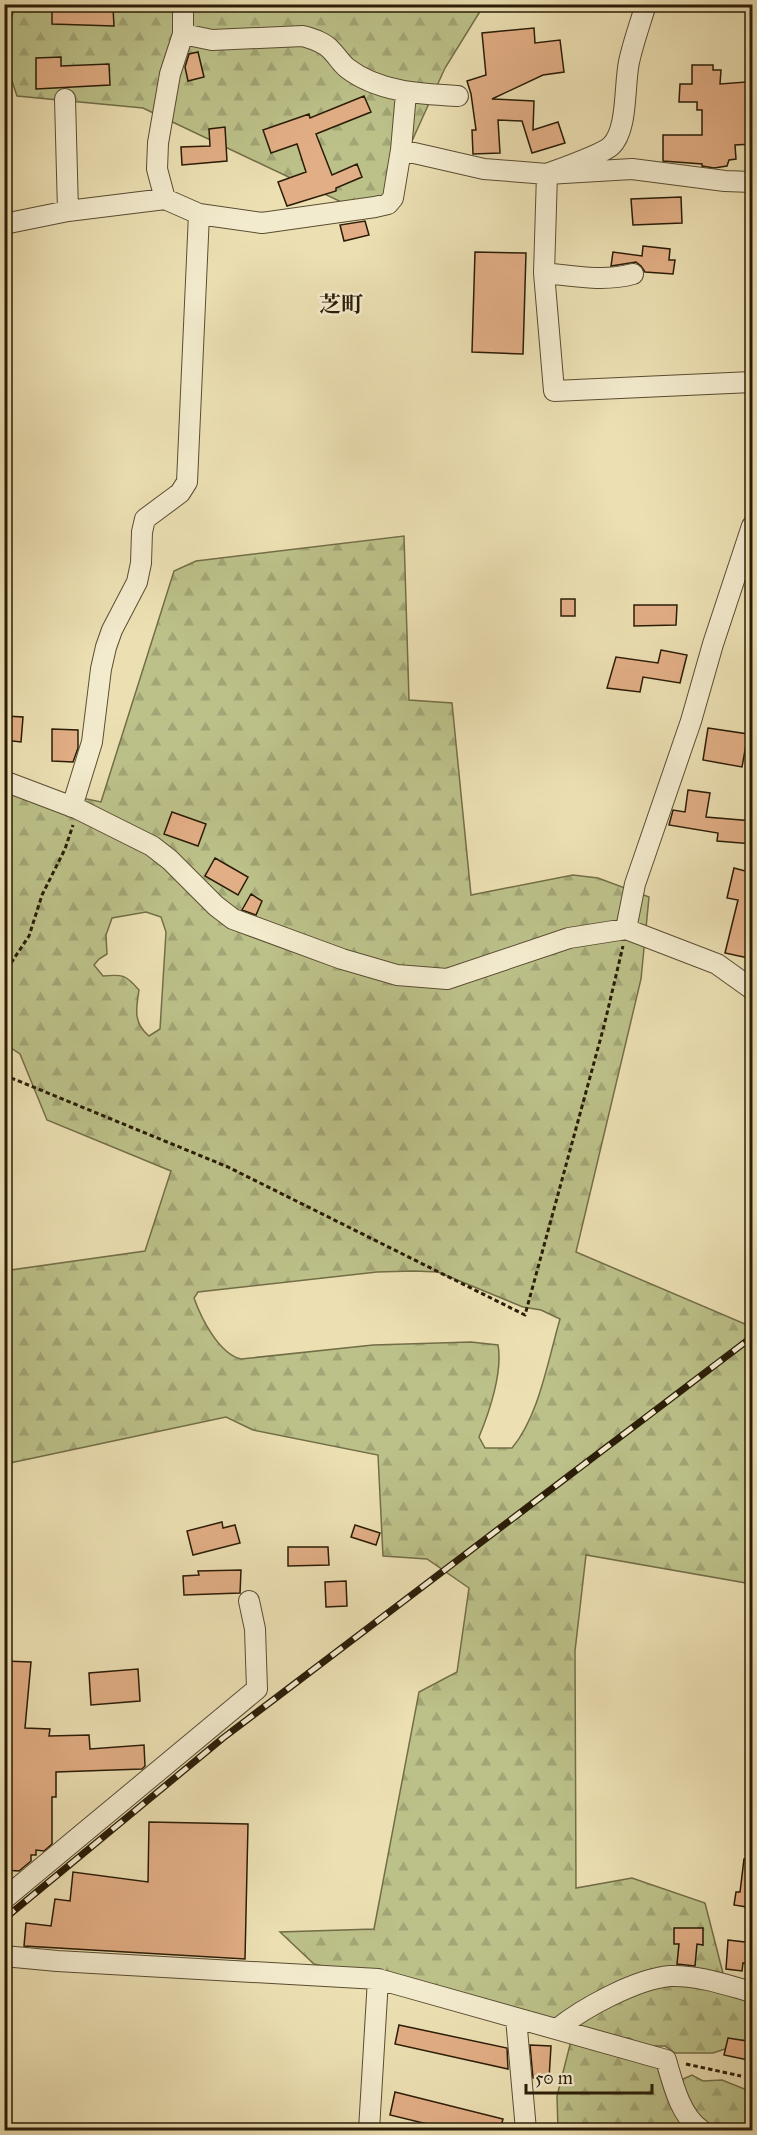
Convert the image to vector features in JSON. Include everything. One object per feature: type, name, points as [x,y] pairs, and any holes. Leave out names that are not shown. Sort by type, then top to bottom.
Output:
[{"type":"street","points":[[165,200],[157,169],[158,143],[170,74],[183,34],[183,4]]},
{"type":"street","points":[[547,174],[609,148],[618,137],[622,127],[624,90],[629,61],[646,4]]},
{"type":"street","points":[[183,34],[212,40],[303,36],[317,40],[329,48],[345,67],[361,77],[406,93],[458,96]]},
{"type":"street","points":[[4,224],[68,211],[165,200],[199,214],[261,223],[388,204],[393,198],[406,93]]},
{"type":"street","points":[[65,99],[68,211]]},
{"type":"street","points":[[400,150],[483,169],[547,174],[632,169],[725,181],[753,182]]},
{"type":"street","points":[[547,174],[543,273],[554,391],[753,382]]},
{"type":"street","points":[[75,808],[92,742],[106,647],[112,630],[137,582],[145,519],[180,494],[187,482],[199,214]]},
{"type":"street","points":[[543,273],[605,279],[616,279],[633,273]]},
{"type":"street","points":[[626,929],[635,884],[691,722],[713,644],[753,526]]},
{"type":"street","points":[[4,781],[75,808],[152,846],[170,860],[233,920],[342,959],[397,975],[447,979],[569,938],[626,929],[717,964],[753,989]]},
{"type":"street","points":[[4,1899],[257,1689],[255,1629],[249,1600]]},
{"type":"street","points":[[4,1956],[378,1979],[666,2060],[683,2106],[692,2124],[701,2130]]},
{"type":"street","points":[[557,2029],[572,2017],[600,2001],[633,1986],[670,1976],[712,1981],[753,1992]]},
{"type":"street","points":[[369,2130],[378,1979]]},
{"type":"street","points":[[516,2018],[526,2130]]},
{"type":"path","points":[[4,992],[10,963],[29,936],[42,895],[65,849],[75,808]]},
{"type":"path","points":[[4,1075],[228,1167],[525,1315],[604,1026],[626,929]]},
{"type":"path","points":[[666,2060],[741,2076]]},
{"type":"green space","points":[[15,5],[484,5],[445,68],[388,194],[356,209],[143,108],[17,96],[5,60],[5,43]]},
{"type":"green space","points":[[404,536],[409,700],[452,703],[471,895],[573,875],[598,878],[649,897],[641,979],[576,1252],[752,1327],[752,1584],[586,1555],[575,1651],[576,1888],[632,1878],[705,1903],[726,1985],[752,1991],[752,2040],[730,2041],[725,2049],[713,2053],[675,2053],[665,2046],[643,2046],[629,2038],[612,2039],[660,2062],[683,2089],[683,2079],[692,2075],[703,2081],[722,2080],[752,2092],[752,2130],[558,2130],[557,2096],[575,2025],[314,1964],[280,1932],[374,1929],[419,1692],[457,1672],[469,1588],[427,1559],[383,1556],[378,1455],[253,1430],[226,1417],[5,1464],[4,1271],[145,1251],[171,1171],[47,1120],[20,1054],[5,1044],[5,782],[101,802],[174,571],[196,561]],"holes":[[[146,912],[161,917],[166,932],[160,1029],[149,1036],[138,1021],[139,990],[124,977],[103,976],[94,965],[107,954],[106,935],[112,918]],[[377,1272],[438,1272],[523,1307],[541,1310],[560,1319],[536,1404],[512,1448],[485,1448],[479,1437],[497,1380],[498,1345],[471,1342],[373,1345],[241,1359],[233,1356],[218,1343],[206,1325],[194,1298],[198,1292]]]},
{"type":"building","points":[[52,4],[87,4],[87,8],[113,8],[114,26],[52,24]]},
{"type":"building","points":[[534,28],[535,43],[560,40],[564,72],[543,75],[492,99],[534,101],[533,130],[558,122],[565,143],[532,153],[522,121],[498,120],[500,153],[473,154],[472,130],[476,130],[467,81],[486,75],[482,33]]},
{"type":"building","points":[[198,52],[204,77],[188,81],[185,67],[189,54]]},
{"type":"building","points":[[61,57],[61,66],[109,64],[110,85],[36,89],[36,58]]},
{"type":"building","points":[[692,65],[713,65],[713,70],[721,70],[720,84],[746,82],[752,144],[735,145],[736,159],[729,160],[727,166],[714,168],[702,166],[702,164],[663,161],[663,135],[702,135],[702,110],[697,110],[697,102],[679,102],[680,84],[692,84]]},
{"type":"building","points":[[364,96],[371,112],[316,134],[332,175],[357,164],[362,177],[336,188],[336,191],[287,206],[278,182],[306,172],[297,144],[271,153],[263,130],[309,114],[310,118]]},
{"type":"building","points":[[225,127],[227,161],[182,165],[181,147],[210,146],[209,129]]},
{"type":"building","points":[[681,197],[682,223],[633,225],[631,199]]},
{"type":"building","points":[[365,221],[369,235],[344,241],[340,225]]},
{"type":"building","points":[[643,246],[670,249],[669,260],[675,260],[673,274],[645,272],[636,262],[611,266],[613,252],[642,256]]},
{"type":"building","points":[[475,252],[526,253],[523,354],[472,352]]},
{"type":"building","points":[[561,599],[575,599],[575,616],[561,616]]},
{"type":"building","points":[[634,605],[677,605],[676,625],[634,626]]},
{"type":"building","points":[[661,650],[687,655],[680,683],[643,677],[640,692],[607,688],[616,657],[658,663]]},
{"type":"building","points":[[6,716],[23,717],[21,742],[4,740]]},
{"type":"building","points":[[708,728],[748,734],[742,767],[703,760]]},
{"type":"building","points":[[52,729],[78,730],[78,748],[73,762],[52,761]]},
{"type":"building","points":[[688,790],[710,793],[706,817],[753,821],[753,844],[717,841],[718,833],[669,825],[673,810],[685,812]]},
{"type":"building","points":[[172,812],[206,824],[198,846],[164,834]]},
{"type":"building","points":[[215,858],[248,877],[238,895],[205,876]]},
{"type":"building","points":[[734,868],[753,873],[753,959],[725,953],[738,900],[727,898]]},
{"type":"building","points":[[251,894],[262,901],[256,915],[242,910]]},
{"type":"building","points":[[222,1522],[223,1528],[235,1525],[240,1543],[193,1555],[187,1531]]},
{"type":"building","points":[[355,1525],[380,1533],[376,1545],[351,1537]]},
{"type":"building","points":[[288,1547],[328,1547],[329,1565],[288,1566]]},
{"type":"building","points":[[241,1570],[240,1593],[184,1595],[183,1576],[199,1575],[198,1571]]},
{"type":"building","points":[[346,1581],[347,1606],[326,1607],[325,1582]]},
{"type":"building","points":[[4,1661],[31,1662],[25,1728],[50,1729],[49,1736],[89,1735],[90,1749],[144,1745],[145,1766],[142,1769],[56,1772],[56,1797],[52,1797],[52,1844],[44,1851],[36,1850],[36,1855],[31,1855],[31,1861],[19,1871],[4,1870]]},
{"type":"building","points":[[138,1669],[140,1701],[91,1705],[89,1673]]},
{"type":"building","points":[[149,1822],[248,1824],[245,1959],[24,1946],[26,1923],[51,1926],[55,1899],[70,1901],[73,1872],[148,1882]]},
{"type":"building","points":[[744,1859],[753,1859],[753,1908],[734,1905],[736,1892],[740,1892]]},
{"type":"building","points":[[674,1928],[703,1928],[703,1945],[697,1944],[695,1966],[677,1964],[679,1944],[674,1944]]},
{"type":"building","points":[[728,1940],[753,1943],[753,1965],[743,1963],[742,1971],[726,1969]]},
{"type":"building","points":[[399,2025],[507,2048],[508,2069],[395,2044]]},
{"type":"building","points":[[728,2038],[753,2042],[753,2061],[724,2055]]},
{"type":"building","points":[[530,2045],[551,2046],[549,2079],[533,2078]]},
{"type":"building","points":[[395,2092],[503,2119],[500,2130],[452,2130],[390,2115]]},
{"type":"railway","points":[[4,1919],[223,1738],[752,1337]]},
{"type":"district","name":"芝町","points":[[341,304]]}]
